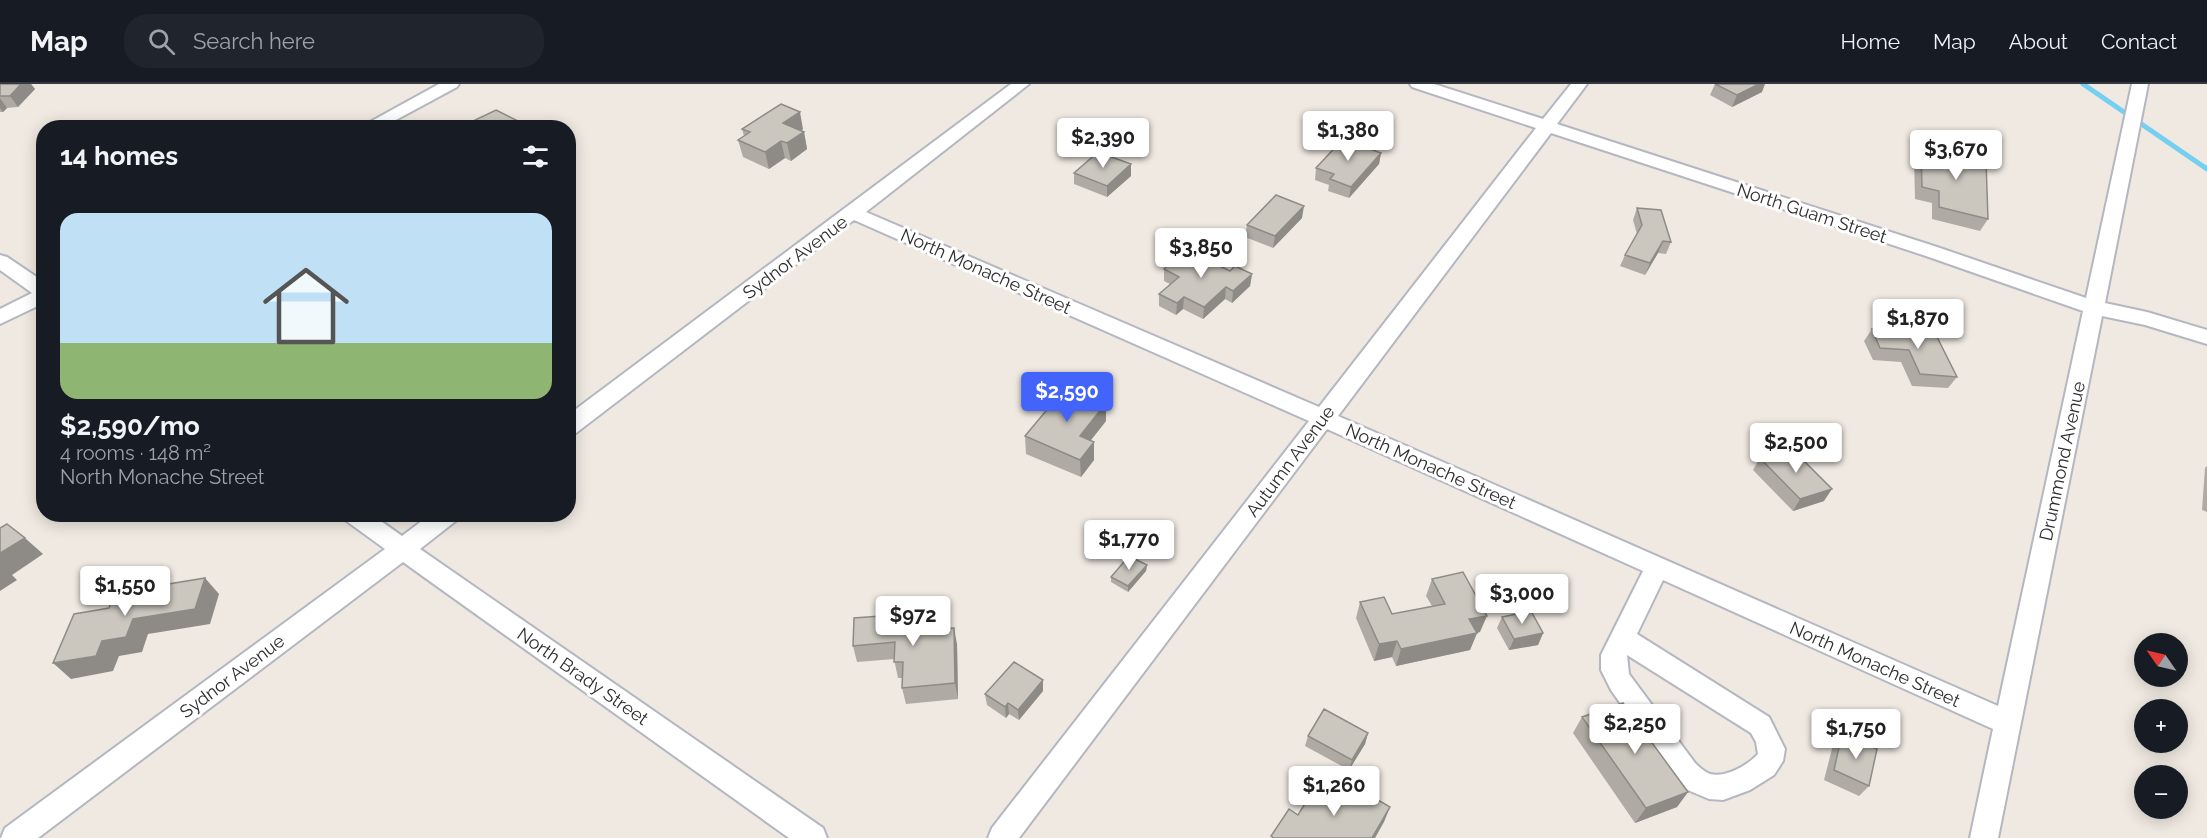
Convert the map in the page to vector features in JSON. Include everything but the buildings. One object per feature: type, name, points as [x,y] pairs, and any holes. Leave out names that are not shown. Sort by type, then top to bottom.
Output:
[{"type":"street","points":[[382,120],[451,84]]},
{"type":"street","name":"Sydnor Avenue","points":[[576,421],[1021,84]]},
{"type":"street","name":"North Guam Street","points":[[1418,84],[1933,252],[2095,308],[2147,319],[2207,337]]},
{"type":"street","name":"Autumn Avenue","points":[[1002,838],[1579,84]]},
{"type":"street","name":"Drummond Avenue","points":[[1984,838],[2140,84]]},
{"type":"street","name":"North Monache Street","points":[[853,213],[1323,418],[2007,723]]},
{"type":"street","points":[[0,261],[36,287]]},
{"type":"street","points":[[0,317],[36,297]]},
{"type":"street","name":"North Brady Street","points":[[365,522],[813,838]]},
{"type":"street","name":"Sydnor Avenue","points":[[15,838],[438,522]]},
{"type":"street","points":[[1623,639],[1760,725],[1769,738],[1772,748],[1770,761],[1762,770],[1720,789],[1707,787],[1694,781],[1685,772],[1620,682],[1614,670],[1614,655],[1657,567]]},
{"type":"waterway","points":[[2083,84],[2207,169]]}]
